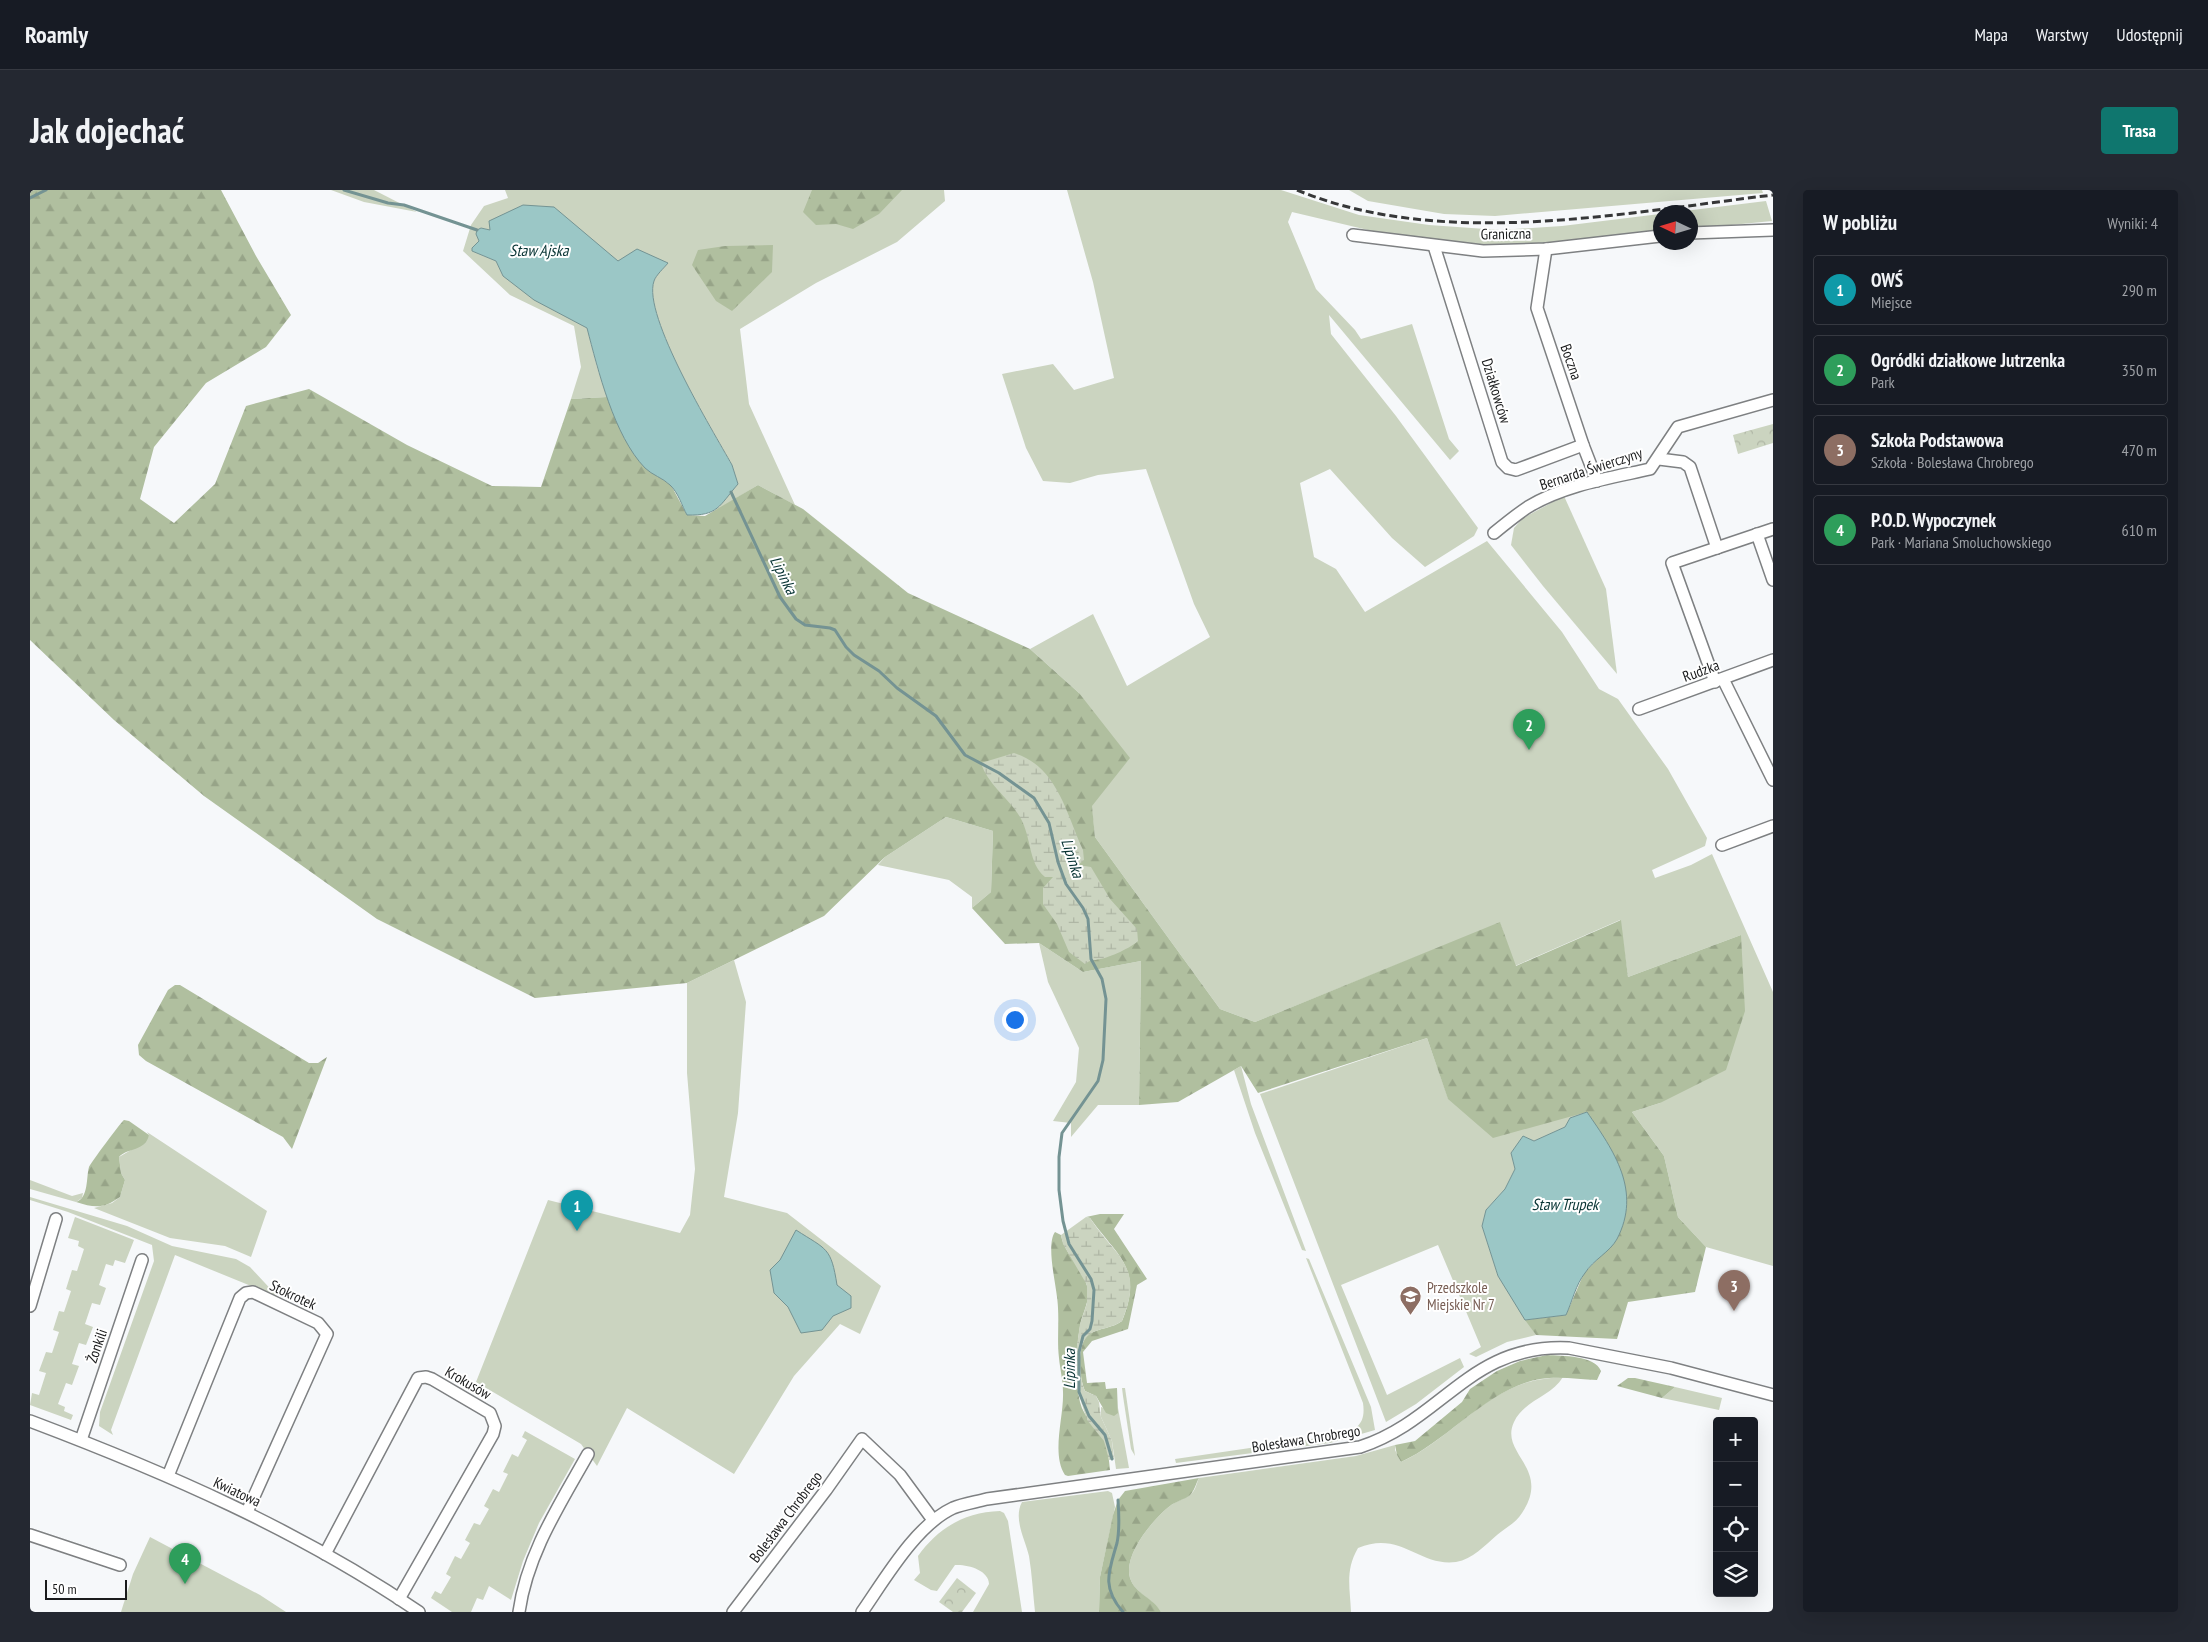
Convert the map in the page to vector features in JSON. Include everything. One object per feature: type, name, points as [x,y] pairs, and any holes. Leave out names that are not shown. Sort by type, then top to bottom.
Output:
[{"type":"street","points":[[1698,233],[1773,230]]},
{"type":"street","name":"Graniczna","points":[[1353,235],[1483,251],[1546,249],[1653,237]]},
{"type":"street","name":"Działkowców","points":[[1434,246],[1502,462],[1508,468],[1516,470],[1583,445]]},
{"type":"street","name":"Boczna","points":[[1546,249],[1537,308],[1583,445],[1598,481]]},
{"type":"street","name":"Bernarda Świerczyny","points":[[1494,533],[1529,507],[1551,496],[1598,481],[1650,469],[1659,459],[1671,435],[1678,428],[1773,400]]},
{"type":"street","points":[[1659,459],[1683,462],[1690,467],[1717,548]]},
{"type":"street","points":[[1773,529],[1672,563],[1719,680],[1773,780]]},
{"type":"street","points":[[1758,534],[1773,580]]},
{"type":"street","name":"Rudzka","points":[[1639,710],[1773,660]]},
{"type":"street","points":[[1722,845],[1773,826]]},
{"type":"street","points":[[30,1306],[56,1219]]},
{"type":"street","name":"Żonkili","points":[[81,1440],[142,1260]]},
{"type":"street","name":"Stokrotek","points":[[168,1476],[240,1298],[246,1293],[253,1292],[318,1323],[326,1334],[325,1342],[247,1512]]},
{"type":"street","name":"Bolesława Chrobrego","points":[[862,1612],[919,1535],[933,1520],[954,1508],[987,1499],[1360,1447],[1399,1431],[1473,1374],[1489,1364],[1515,1353],[1554,1347],[1577,1350],[1719,1379],[1773,1395]]},
{"type":"street","name":"Krokusów","points":[[325,1554],[418,1378],[426,1377],[432,1379],[490,1413],[495,1426],[493,1434],[399,1599]]},
{"type":"street","name":"Kwiatowa","points":[[30,1421],[168,1476],[247,1512],[325,1554],[419,1612]]},
{"type":"street","name":"Bolesława Chrobrego","points":[[733,1612],[826,1490],[862,1439],[900,1475],[933,1520]]},
{"type":"street","points":[[519,1612],[521,1599],[541,1537],[588,1454]]},
{"type":"street","points":[[30,1536],[120,1565]]},
{"type":"green space","points":[[30,190],[221,190],[256,256],[291,315],[266,347],[206,383],[154,447],[140,499],[174,523],[215,484],[246,406],[309,389],[407,445],[492,486],[541,487],[571,399],[607,397],[626,440],[645,468],[671,485],[687,515],[705,516],[758,485],[803,509],[908,593],[1030,649],[1079,693],[1130,758],[1092,806],[1095,837],[1220,1009],[1255,1022],[1500,922],[1516,966],[1621,920],[1628,977],[1741,935],[1745,1011],[1726,1070],[1660,1103],[1632,1112],[1664,1156],[1678,1217],[1706,1247],[1695,1292],[1628,1302],[1617,1339],[1536,1335],[1525,1320],[1566,1315],[1584,1273],[1616,1240],[1587,1112],[1493,1138],[1448,1099],[1427,1038],[1258,1093],[1241,1066],[1178,1102],[1139,1105],[1141,961],[1083,972],[1039,943],[1005,944],[972,908],[991,892],[993,831],[946,817],[885,857],[824,916],[687,983],[535,998],[377,919],[204,796],[114,720],[30,640]]},
{"type":"green space","points":[[331,190],[374,190],[417,212],[364,202]]},
{"type":"green space","points":[[505,190],[944,190],[945,201],[897,242],[816,283],[740,329],[749,404],[795,505],[758,485],[715,511],[738,484],[732,465],[681,373],[658,319],[653,297],[654,281],[668,263],[618,261],[607,254],[481,228],[479,240],[472,251],[496,261],[503,276],[587,328],[607,397],[571,399],[581,367],[574,326],[510,295],[463,251],[471,225],[484,206],[508,198]]},
{"type":"green space","points":[[812,190],[902,190],[879,214],[853,229],[836,224],[816,225],[803,212]]},
{"type":"green space","points":[[1067,190],[1281,190],[1359,215],[1429,225],[1500,230],[1562,226],[1653,215],[1653,233],[1576,242],[1470,246],[1389,235],[1292,212],[1288,222],[1316,289],[1355,330],[1361,339],[1412,324],[1449,439],[1459,451],[1450,460],[1329,315],[1331,334],[1396,416],[1478,528],[1474,536],[1425,567],[1392,538],[1330,469],[1300,483],[1314,557],[1336,569],[1365,612],[1487,541],[1562,632],[1599,689],[1618,699],[1668,769],[1707,838],[1705,846],[1652,870],[1655,878],[1691,865],[1712,854],[1773,992],[1773,1266],[1706,1247],[1678,1217],[1664,1156],[1632,1112],[1660,1103],[1741,935],[1628,977],[1620,920],[1515,966],[1500,923],[1255,1022],[1220,1009],[1095,837],[1079,693],[1030,649],[1093,614],[1127,686],[1210,637],[1194,604],[1146,469],[1098,475],[1070,483],[1043,481],[1026,448],[1002,374],[1053,364],[1074,390],[1114,378],[1093,282]]},
{"type":"green space","points":[[1349,190],[1762,190],[1763,193],[1495,216],[1444,214],[1368,201]]},
{"type":"green space","points":[[1766,201],[1772,221],[1698,228],[1698,209]]},
{"type":"green space","points":[[773,245],[772,272],[732,311],[716,301],[692,265],[698,250],[725,246]]},
{"type":"green space","points":[[1773,424],[1773,443],[1738,454],[1733,435]]},
{"type":"green space","points":[[1564,496],[1606,589],[1617,674],[1511,545],[1514,528],[1523,518]]},
{"type":"green space","points":[[1014,753],[1029,759],[1041,768],[1058,792],[1083,850],[1084,860],[1078,865],[1091,867],[1110,899],[1137,929],[1138,941],[1131,946],[1109,957],[1085,964],[1069,952],[1057,924],[1043,904],[1043,888],[1053,877],[1045,877],[1036,865],[1027,833],[1020,817],[988,778],[981,763]]},
{"type":"green space","points":[[946,817],[993,831],[991,892],[972,908],[972,897],[949,880],[878,865],[885,857]]},
{"type":"green space","points":[[1039,943],[1083,972],[1141,961],[1139,1105],[1098,1105],[1071,1137],[1071,1123],[1053,1121],[1076,1082],[1079,1048],[1048,982]]},
{"type":"green space","points":[[734,960],[746,1002],[738,1113],[724,1197],[787,1213],[881,1286],[860,1334],[840,1324],[794,1376],[734,1474],[627,1408],[597,1466],[581,1444],[476,1382],[548,1200],[680,1233],[690,1215],[695,1169],[687,1073],[687,983]]},
{"type":"green space","points":[[175,985],[180,985],[309,1063],[318,1063],[327,1057],[292,1149],[283,1137],[146,1061],[139,1055],[138,1045],[168,990]]},
{"type":"green space","points":[[1427,1038],[1448,1098],[1587,1112],[1570,1118],[1565,1127],[1534,1141],[1523,1137],[1511,1153],[1515,1169],[1505,1189],[1486,1210],[1482,1226],[1498,1276],[1536,1335],[1507,1342],[1476,1357],[1469,1354],[1481,1347],[1438,1245],[1341,1285],[1387,1395],[1460,1358],[1464,1367],[1416,1404],[1386,1422],[1260,1094]]},
{"type":"green space","points":[[1241,1066],[1251,1104],[1306,1251],[1302,1250],[1255,1133],[1234,1070]]},
{"type":"green space","points":[[124,1120],[129,1121],[149,1135],[140,1147],[119,1157],[121,1173],[125,1180],[120,1197],[109,1204],[99,1206],[76,1202],[80,1200],[85,1192],[89,1167]]},
{"type":"green space","points":[[147,1132],[267,1211],[251,1257],[225,1246],[170,1238],[94,1208],[112,1203],[120,1197],[125,1180],[121,1173],[119,1157],[143,1143],[149,1135]]},
{"type":"green space","points":[[30,1180],[72,1196],[83,1193],[82,1198],[76,1202],[30,1189]]},
{"type":"green space","points":[[30,1197],[127,1226],[172,1246],[236,1259],[250,1267],[278,1297],[175,1255],[111,1430],[113,1435],[99,1426],[100,1412],[154,1261],[152,1245],[68,1212],[30,1200]]},
{"type":"green space","points":[[1100,1214],[1124,1214],[1114,1229],[1147,1279],[1137,1285],[1128,1329],[1092,1341],[1083,1352],[1087,1383],[1105,1382],[1106,1389],[1117,1388],[1118,1413],[1114,1416],[1106,1413],[1096,1396],[1085,1391],[1080,1370],[1080,1353],[1085,1339],[1093,1332],[1122,1321],[1128,1303],[1130,1288],[1129,1275],[1118,1253],[1090,1218],[1086,1217]]},
{"type":"green space","points":[[75,1217],[134,1240],[125,1263],[115,1260],[113,1266],[106,1264],[99,1285],[106,1288],[100,1305],[92,1303],[85,1324],[93,1327],[86,1345],[79,1343],[72,1364],[79,1366],[72,1385],[66,1383],[58,1404],[65,1407],[64,1411],[73,1415],[71,1420],[30,1405],[32,1393],[39,1395],[46,1373],[39,1371],[46,1352],[52,1353],[59,1332],[53,1330],[59,1311],[64,1312],[71,1291],[66,1289],[72,1270],[77,1271],[84,1249],[78,1246],[79,1241],[68,1238]]},
{"type":"green space","points":[[1086,1217],[1090,1218],[1118,1253],[1129,1274],[1128,1302],[1122,1321],[1090,1334],[1083,1344],[1080,1358],[1083,1386],[1085,1391],[1096,1396],[1099,1402],[1101,1417],[1112,1441],[1114,1459],[1109,1460],[1104,1441],[1087,1420],[1078,1392],[1076,1353],[1080,1324],[1087,1303],[1087,1285],[1063,1244],[1061,1235]]},
{"type":"green space","points":[[1055,1232],[1061,1235],[1087,1286],[1088,1297],[1077,1345],[1077,1383],[1082,1408],[1104,1440],[1110,1470],[1068,1476],[1065,1475],[1061,1466],[1058,1446],[1063,1402],[1063,1383],[1058,1352],[1058,1314],[1051,1247]]},
{"type":"green space","points":[[1306,1258],[1309,1259],[1371,1407],[1375,1430],[1330,1443],[1176,1463],[1175,1459],[1338,1435],[1350,1431],[1359,1425],[1363,1416],[1363,1403]]},
{"type":"green space","points":[[1547,1355],[1585,1359],[1598,1366],[1601,1371],[1597,1380],[1547,1378],[1521,1384],[1486,1404],[1418,1453],[1401,1462],[1395,1445],[1415,1441],[1462,1402],[1470,1389],[1497,1371],[1520,1361]]},
{"type":"green space","points":[[1563,1377],[1552,1389],[1524,1408],[1514,1422],[1511,1433],[1513,1443],[1529,1473],[1531,1484],[1530,1497],[1520,1517],[1468,1558],[1456,1562],[1443,1562],[1386,1543],[1358,1548],[1351,1564],[1350,1572],[1351,1612],[1161,1612],[1132,1583],[1129,1569],[1131,1559],[1141,1538],[1163,1512],[1193,1492],[1199,1478],[1356,1456],[1395,1445],[1395,1450],[1401,1462],[1433,1443],[1477,1409],[1508,1390],[1525,1383]]},
{"type":"green space","points":[[1628,1378],[1675,1387],[1662,1398],[1617,1386]]},
{"type":"green space","points":[[1675,1387],[1722,1398],[1719,1410],[1662,1398]]},
{"type":"green space","points":[[1122,1388],[1125,1388],[1135,1456],[1131,1449],[1123,1396]]},
{"type":"green space","points":[[1101,1407],[1118,1413],[1118,1408],[1129,1468],[1116,1469],[1112,1441],[1101,1417]]},
{"type":"green space","points":[[525,1431],[575,1459],[539,1523],[523,1561],[511,1600],[489,1586],[483,1600],[477,1598],[471,1612],[452,1612],[431,1598],[435,1591],[441,1594],[451,1577],[446,1574],[455,1556],[461,1559],[470,1543],[465,1540],[474,1523],[480,1525],[489,1509],[484,1506],[493,1489],[499,1492],[508,1474],[503,1472],[512,1454],[518,1457],[527,1440],[522,1437]]},
{"type":"green space","points":[[1199,1478],[1190,1495],[1170,1506],[1148,1528],[1131,1559],[1129,1569],[1132,1583],[1161,1612],[1099,1612],[1100,1577],[1118,1500],[1125,1491]]},
{"type":"green space","points":[[1108,1491],[1112,1493],[1115,1507],[1100,1577],[1099,1612],[1035,1612],[1029,1556],[1019,1522],[1022,1502]]},
{"type":"green space","points":[[1000,1511],[1004,1513],[1008,1521],[1022,1612],[973,1612],[989,1584],[985,1575],[971,1567],[955,1565],[937,1591],[931,1590],[914,1580],[920,1573],[918,1556],[934,1537],[953,1523],[964,1518]]},
{"type":"green space","points":[[150,1537],[260,1595],[286,1612],[121,1612],[133,1574]]},
{"type":"green space","points":[[957,1578],[976,1593],[962,1612],[953,1612],[939,1602]]},
{"type":"water","name":"Staw Ajska","points":[[523,205],[554,207],[618,261],[637,249],[668,263],[654,281],[653,297],[658,319],[681,373],[732,465],[738,484],[717,508],[705,514],[687,515],[673,488],[645,468],[634,455],[624,439],[608,402],[587,328],[534,300],[503,276],[496,261],[472,251],[472,248],[479,241],[476,234],[477,230],[481,228],[490,230],[489,221]]},
{"type":"water","name":"Staw Trupek","points":[[1587,1112],[1607,1142],[1622,1172],[1627,1204],[1624,1221],[1614,1244],[1588,1268],[1582,1277],[1566,1315],[1525,1320],[1498,1276],[1482,1226],[1486,1210],[1505,1189],[1515,1169],[1511,1153],[1523,1136],[1534,1141],[1565,1127],[1570,1118]]},
{"type":"water","points":[[796,1230],[826,1251],[830,1256],[837,1285],[851,1296],[851,1308],[833,1316],[822,1330],[801,1333],[788,1307],[774,1293],[770,1270],[780,1260]]},
{"type":"waterway","name":"Lipinka","points":[[30,198],[46,190]]},
{"type":"waterway","name":"Lipinka","points":[[344,190],[388,203],[404,205],[477,230]]},
{"type":"waterway","name":"Lipinka","points":[[731,492],[780,597],[796,619],[805,625],[835,630],[846,647],[854,655],[879,671],[897,688],[936,716],[965,755],[999,773],[1034,798],[1049,823],[1058,862],[1066,884],[1083,908],[1088,919],[1091,959],[1102,979],[1106,999],[1103,1060],[1098,1081],[1062,1133],[1059,1157],[1059,1190],[1063,1221],[1069,1244],[1091,1279],[1094,1290],[1092,1321],[1090,1329],[1083,1336],[1079,1352],[1079,1392],[1089,1416],[1105,1435],[1112,1459]]},
{"type":"waterway","name":"Lipinka","points":[[1118,1500],[1118,1538],[1111,1562],[1109,1587],[1116,1603],[1123,1612]]},
{"type":"railway","points":[[1297,190],[1353,208],[1411,219],[1471,223],[1532,222],[1594,217],[1773,195]]},
{"type":"place","name":"Ogródki działkowe Jutrzenka","points":[[1529,750]]},
{"type":"place","name":"OWŚ","points":[[577,1231]]},
{"type":"place","name":"Szkoła Podstawowa","points":[[1734,1311]]},
{"type":"place","name":"Przedszkole Miejskie Nr 7","points":[[1411,1316]]},
{"type":"place","name":"P.O.D. Wypoczynek","points":[[185,1584]]}]
